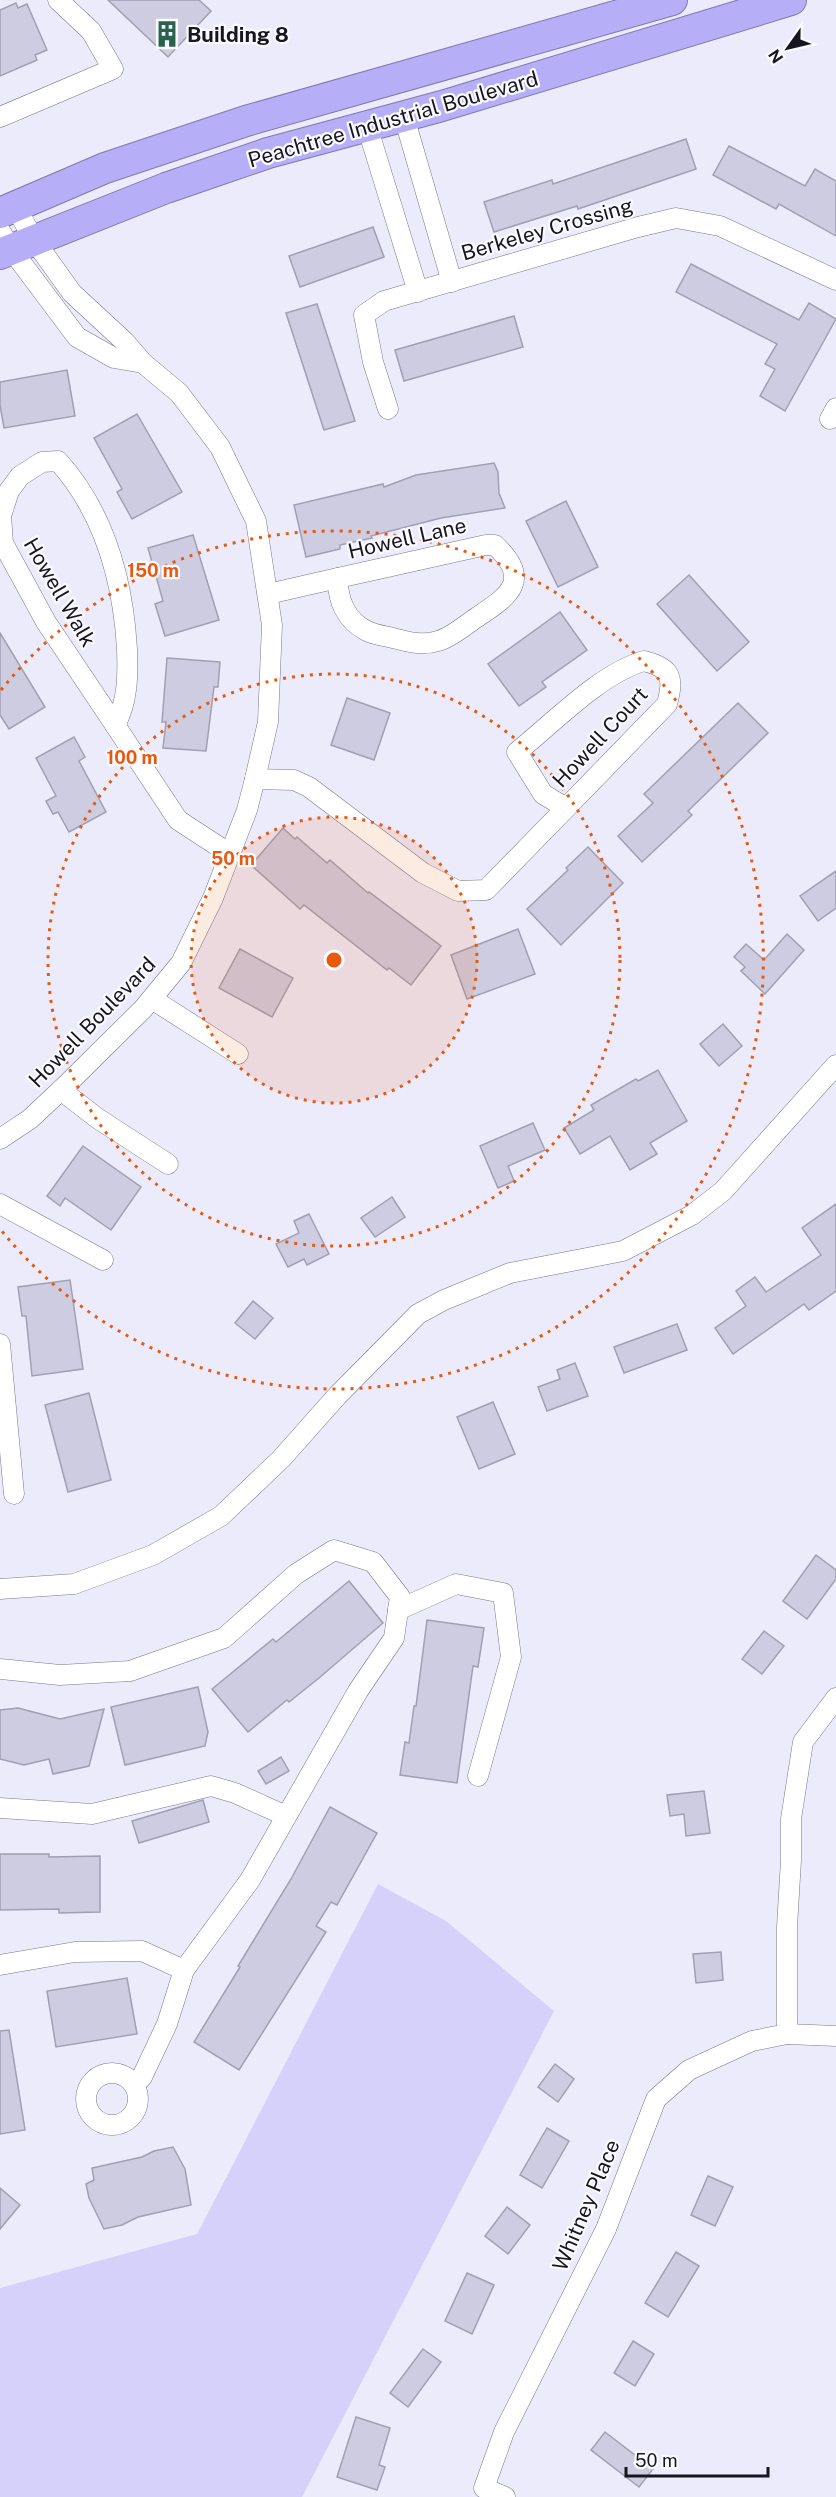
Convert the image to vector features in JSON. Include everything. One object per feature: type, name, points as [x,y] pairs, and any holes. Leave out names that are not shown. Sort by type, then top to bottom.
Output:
[{"type":"highway","name":"Peachtree Industrial Boulevard","points":[[10,232],[105,168],[246,121],[672,0]]},
{"type":"highway","name":"Peachtree Industrial Boulevard","points":[[10,232],[166,188],[268,153],[404,117],[791,0]]},
{"type":"street","points":[[0,117],[113,69],[91,31],[58,0]]},
{"type":"street","points":[[404,117],[452,282]]},
{"type":"street","points":[[367,126],[418,292]]},
{"type":"street","name":"Berkeley Crossing","points":[[388,409],[373,362],[364,315],[384,301],[638,227],[676,218],[720,226],[836,280]]},
{"type":"street","name":"Howell Boulevard","points":[[10,232],[77,337],[114,358],[143,363]]},
{"type":"street","name":"Howell Boulevard","points":[[2,1135],[30,1119],[61,1090],[152,999],[181,963],[213,898],[247,810],[268,722],[272,625],[256,521],[220,447],[179,393],[143,363],[125,342],[10,232]]},
{"type":"street","name":"Howell Walk","points":[[115,725],[127,688],[128,668],[122,597],[112,558],[101,530],[71,476],[58,461],[42,462],[20,476],[9,491],[1,516],[3,543],[46,622],[178,820],[230,854]]},
{"type":"street","name":"Howell Lane","points":[[268,594],[338,578],[466,549],[495,545],[512,565],[515,579],[510,593],[467,624],[440,641],[418,644],[366,631],[355,622],[342,607],[337,588],[338,578]]},
{"type":"street","name":"Howell Court","points":[[255,779],[294,780],[309,787],[423,873],[459,891],[486,890],[566,808],[667,704],[672,686],[670,675],[661,665],[644,661],[628,666],[604,680],[517,752],[543,794],[566,808]]},
{"type":"street","points":[[152,999],[238,1054]]},
{"type":"street","points":[[0,1589],[74,1584],[153,1555],[221,1516],[281,1459],[337,1396],[418,1314],[444,1300],[510,1273],[623,1251],[692,1215],[723,1191],[836,1065]]},
{"type":"street","points":[[61,1090],[97,1118],[168,1164]]},
{"type":"street","points":[[0,1203],[103,1260]]},
{"type":"street","points":[[0,1344],[3,1417],[14,1494]]},
{"type":"street","points":[[0,1669],[60,1675],[130,1671],[224,1638],[296,1574],[334,1550],[373,1562],[400,1597],[394,1638],[358,1691],[250,1880],[184,1970],[167,2024],[142,2078],[134,2085]]},
{"type":"street","points":[[398,1610],[456,1584],[503,1593],[511,1657],[478,1776]]},
{"type":"street","points":[[787,2034],[787,1927],[791,1819],[803,1742],[836,1698]]},
{"type":"street","points":[[0,1808],[92,1814],[211,1786],[235,1793],[286,1816]]},
{"type":"street","points":[[0,1965],[75,1952],[142,1951],[184,1970]]},
{"type":"street","name":"Whitney Place","points":[[505,2497],[484,2488],[504,2432],[606,2229],[656,2099],[689,2070],[752,2041],[787,2034],[836,2036]]},
{"type":"shaded area","points":[[378,1884],[446,1921],[554,2011],[302,2497],[0,2497],[0,2288],[197,2234]]},
{"type":"building","name":"Building 8","points":[[108,0],[199,0],[211,11],[168,57]]},
{"type":"building","points":[[16,3],[18,8],[27,4],[47,50],[35,55],[37,60],[0,76],[0,10]]},
{"type":"building","points":[[686,139],[696,169],[578,209],[577,206],[494,232],[484,202],[552,180],[553,184]]},
{"type":"building","points":[[729,146],[805,186],[815,169],[836,181],[836,236],[779,204],[776,209],[713,175]]},
{"type":"building","points":[[373,227],[384,257],[300,287],[289,256]]},
{"type":"building","points":[[691,264],[799,320],[809,303],[836,319],[785,411],[760,396],[775,369],[765,364],[777,344],[676,292]]},
{"type":"building","points":[[317,304],[355,421],[324,430],[286,313]]},
{"type":"building","points":[[514,316],[523,347],[404,381],[395,350]]},
{"type":"building","points":[[67,370],[75,416],[4,428],[0,405],[0,382]]},
{"type":"building","points":[[137,414],[182,492],[132,519],[117,492],[122,489],[94,438]]},
{"type":"building","points":[[494,463],[498,472],[499,493],[505,508],[441,518],[371,536],[372,538],[340,545],[340,549],[306,557],[294,505],[383,484],[384,487],[416,475]]},
{"type":"building","points":[[566,501],[598,567],[558,587],[526,521]]},
{"type":"building","points":[[193,535],[219,620],[165,636],[155,604],[163,601],[148,548]]},
{"type":"building","points":[[689,575],[749,642],[717,671],[657,604]]},
{"type":"building","points":[[560,612],[587,650],[542,682],[546,687],[519,706],[488,664]]},
{"type":"building","points":[[0,633],[45,707],[9,729],[0,715]]},
{"type":"building","points":[[167,658],[220,662],[218,687],[214,687],[206,751],[163,748],[166,722],[162,722]]},
{"type":"building","points":[[347,698],[390,713],[374,760],[331,745]]},
{"type":"building","points":[[738,703],[768,733],[688,811],[692,815],[642,862],[618,836],[653,803],[644,794]]},
{"type":"building","points":[[74,737],[85,757],[79,761],[106,812],[69,832],[58,812],[53,814],[46,801],[56,796],[36,758]]},
{"type":"building","points":[[283,828],[327,863],[330,860],[368,893],[441,946],[411,985],[389,968],[387,970],[304,905],[300,909],[251,865]]},
{"type":"building","points":[[588,847],[623,883],[561,945],[527,909],[568,870],[566,868]]},
{"type":"building","points":[[836,871],[836,908],[818,921],[800,896]]},
{"type":"building","points":[[518,929],[535,974],[467,999],[451,955]]},
{"type":"building","points":[[787,934],[804,950],[765,994],[741,971],[745,967],[734,957],[746,944],[764,960]]},
{"type":"building","points":[[240,949],[293,978],[272,1017],[219,988]]},
{"type":"building","points":[[723,1024],[742,1046],[719,1066],[700,1044]]},
{"type":"building","points":[[658,1070],[687,1121],[650,1143],[657,1154],[630,1170],[610,1136],[580,1154],[564,1128],[594,1110],[591,1105],[636,1079],[638,1081]]},
{"type":"building","points":[[533,1123],[545,1150],[508,1166],[514,1181],[498,1188],[480,1146]]},
{"type":"building","points":[[83,1146],[141,1187],[111,1230],[65,1198],[60,1206],[47,1196]]},
{"type":"building","points":[[392,1197],[405,1217],[375,1237],[361,1218]]},
{"type":"building","points":[[836,1204],[836,1291],[809,1310],[804,1304],[733,1354],[715,1328],[746,1306],[736,1291],[755,1277],[766,1292],[821,1255],[802,1228]]},
{"type":"building","points":[[309,1214],[329,1254],[307,1265],[304,1259],[288,1267],[276,1244],[299,1233],[294,1221]]},
{"type":"building","points":[[70,1280],[83,1369],[32,1376],[26,1316],[22,1316],[18,1287]]},
{"type":"building","points":[[253,1301],[273,1318],[255,1339],[235,1323]]},
{"type":"building","points":[[677,1324],[687,1350],[624,1373],[614,1347]]},
{"type":"building","points":[[575,1363],[588,1396],[547,1411],[538,1387],[560,1379],[557,1370]]},
{"type":"building","points":[[89,1393],[111,1480],[68,1492],[45,1405]]},
{"type":"building","points":[[493,1402],[515,1454],[479,1469],[457,1417]]},
{"type":"building","points":[[816,1555],[836,1570],[836,1579],[807,1619],[783,1601]]},
{"type":"building","points":[[349,1581],[383,1623],[319,1678],[289,1702],[287,1700],[248,1732],[212,1689],[273,1639],[276,1642]]},
{"type":"building","points":[[427,1620],[484,1628],[478,1667],[473,1666],[457,1783],[400,1775],[405,1742],[409,1743],[414,1706],[416,1706]]},
{"type":"building","points":[[764,1631],[784,1646],[762,1674],[742,1659]]},
{"type":"building","points":[[198,1687],[208,1732],[205,1746],[125,1765],[111,1707]]},
{"type":"building","points":[[18,1708],[60,1719],[104,1709],[89,1766],[53,1774],[49,1759],[24,1765],[0,1759],[0,1710]]},
{"type":"building","points":[[281,1757],[289,1771],[266,1784],[258,1771]]},
{"type":"building","points":[[704,1791],[710,1833],[686,1836],[684,1814],[670,1816],[667,1795]]},
{"type":"building","points":[[203,1800],[209,1822],[139,1843],[132,1821]]},
{"type":"building","points":[[330,1807],[377,1833],[337,1905],[331,1902],[316,1926],[326,1932],[239,2070],[194,2042],[291,1879]]},
{"type":"building","points":[[0,1854],[49,1854],[49,1857],[100,1856],[100,1912],[59,1913],[59,1909],[0,1910]]},
{"type":"building","points":[[721,1952],[723,1980],[696,1983],[693,1954]]},
{"type":"building","points":[[127,1978],[137,2034],[56,2047],[47,1991]]},
{"type":"building","points":[[9,2030],[25,2130],[0,2134],[0,2031]]},
{"type":"building","points":[[555,2064],[574,2079],[558,2102],[538,2087]]},
{"type":"building","points":[[547,2128],[569,2141],[542,2188],[520,2175]]},
{"type":"building","points":[[173,2147],[185,2169],[191,2205],[138,2217],[122,2225],[104,2229],[89,2198],[86,2184],[94,2180],[92,2168],[142,2157],[154,2151]]},
{"type":"building","points":[[708,2176],[733,2187],[715,2226],[691,2215]]},
{"type":"building","points":[[0,2188],[20,2205],[0,2229]]},
{"type":"building","points":[[507,2207],[530,2225],[508,2254],[485,2236]]},
{"type":"building","points":[[676,2252],[699,2266],[668,2317],[645,2303]]},
{"type":"building","points":[[467,2273],[494,2285],[472,2334],[445,2321]]},
{"type":"building","points":[[633,2341],[654,2354],[635,2386],[614,2373]]},
{"type":"building","points":[[423,2349],[441,2362],[408,2407],[390,2393]]},
{"type":"building","points":[[356,2417],[390,2428],[379,2465],[385,2467],[377,2490],[337,2477]]},
{"type":"building","points":[[605,2432],[653,2469],[639,2487],[591,2450]]},
{"type":"place","name":"Building 8","points":[[167,34]]}]
